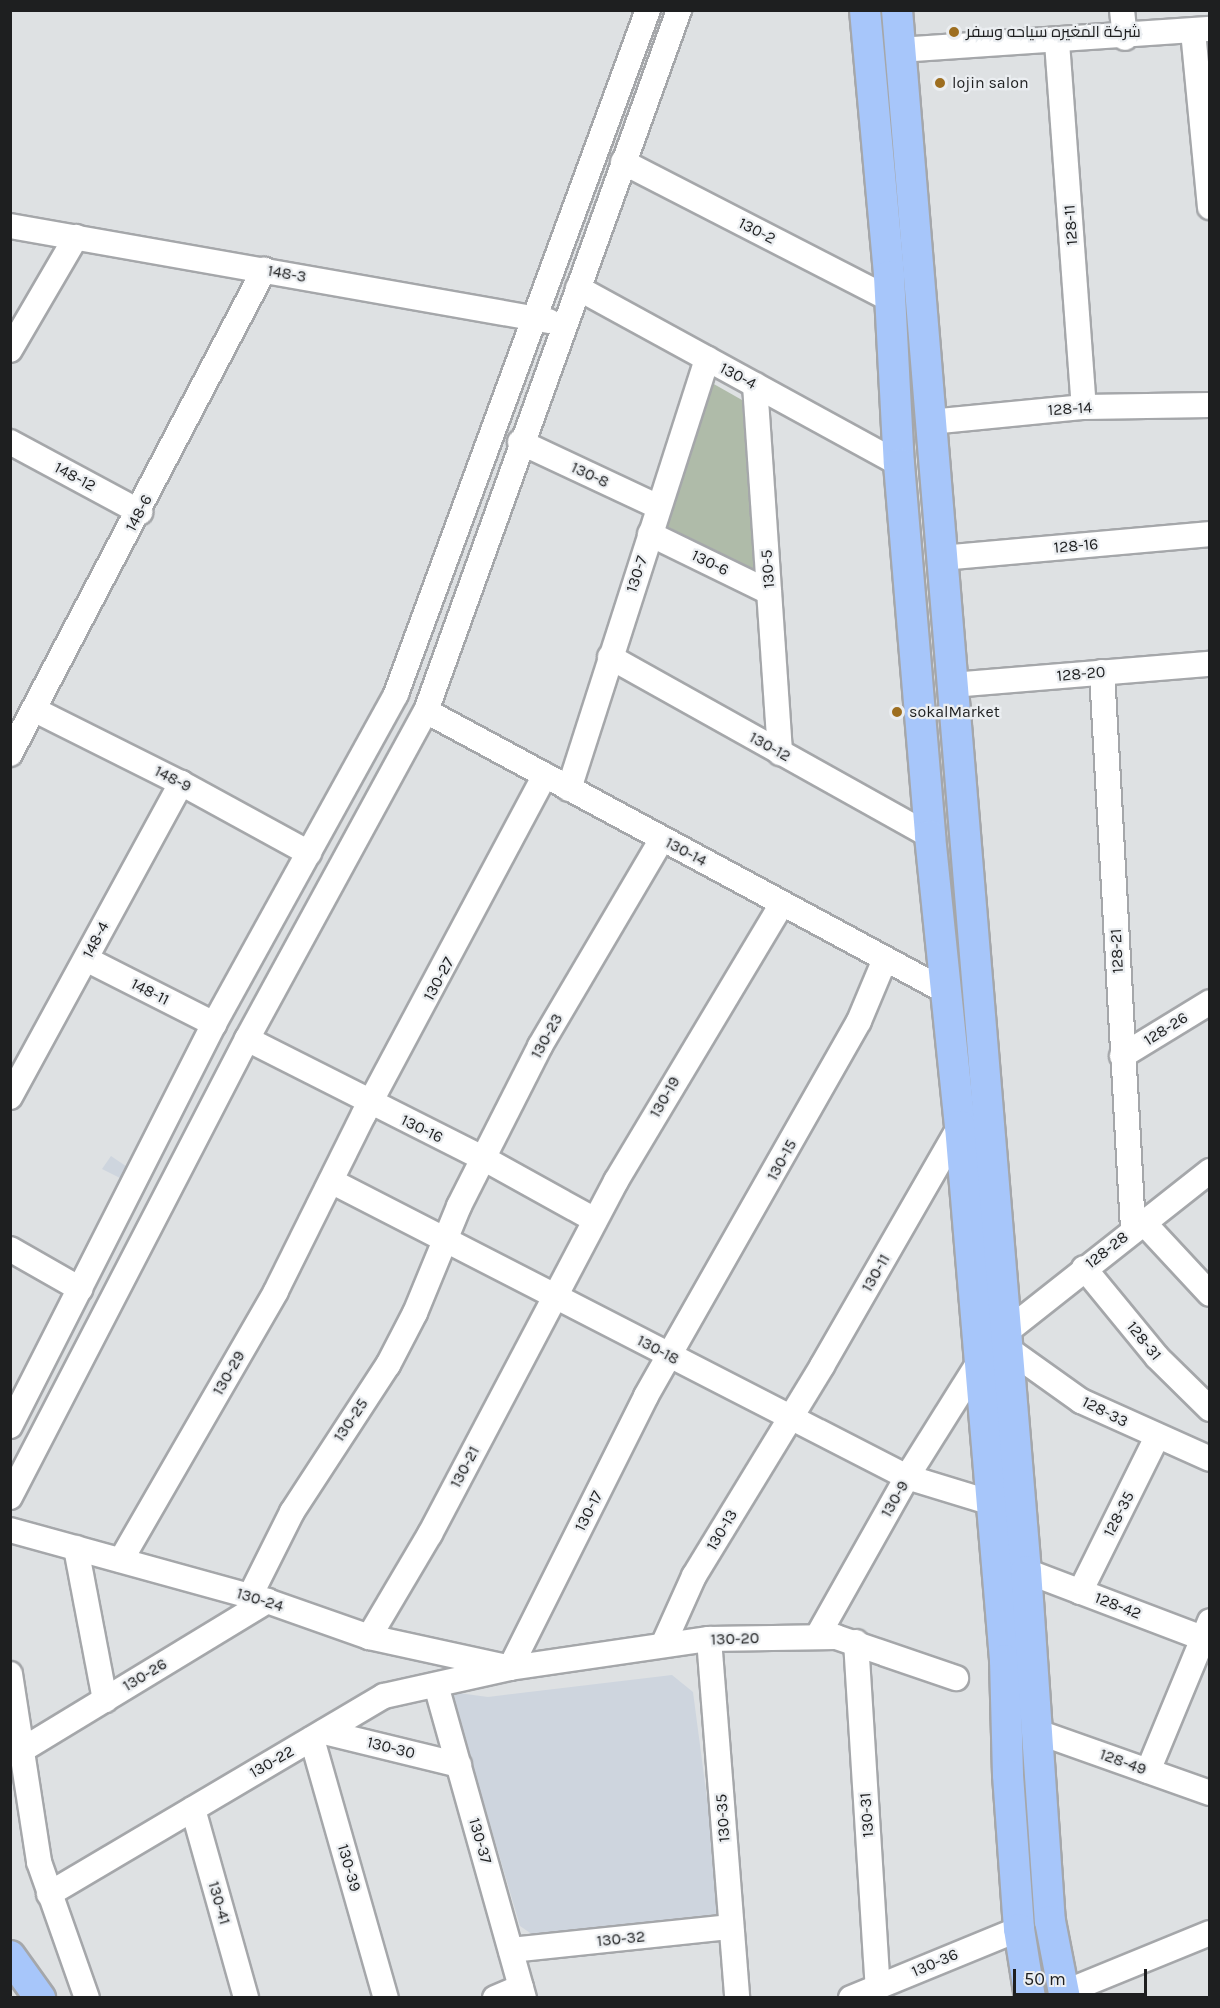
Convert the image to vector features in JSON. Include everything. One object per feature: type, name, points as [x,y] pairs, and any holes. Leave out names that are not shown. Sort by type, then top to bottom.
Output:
[{"type":"main road","points":[[865,10],[890,288],[899,464],[930,836],[960,1126],[978,1364],[1005,1660],[1008,1774],[1019,1929],[1030,1998]]},
{"type":"main road","points":[[897,10],[1026,1571],[1035,1731],[1050,1921],[1064,1995]]},
{"type":"main road","points":[[890,288],[904,268],[919,277]]},
{"type":"main road","points":[[910,597],[929,611],[945,603]]},
{"type":"main road","points":[[1008,1774],[1038,1774]]},
{"type":"main road","points":[[10,1956],[40,1998]]},
{"type":"street","points":[[10,1426],[214,1024],[396,694],[648,10]]},
{"type":"street","points":[[10,1497],[247,1040],[426,711],[520,442],[679,10]]},
{"type":"street","points":[[1122,10],[1125,38]]},
{"type":"street","points":[[900,50],[1125,38],[1201,30],[1209,207]]},
{"type":"street","name":"128-11","points":[[1057,42],[1084,407]]},
{"type":"street","name":"130-2","points":[[623,162],[890,288]]},
{"type":"street","name":"148-3","points":[[10,226],[564,324]]},
{"type":"street","points":[[10,350],[76,237]]},
{"type":"street","name":"148-6","points":[[10,754],[140,512],[264,270]]},
{"type":"street","name":"130-4","points":[[578,288],[899,464]]},
{"type":"street","name":"130-7","points":[[569,789],[706,359]]},
{"type":"street","name":"130-5","points":[[755,385],[780,753]]},
{"type":"street","name":"128-14","points":[[930,422],[1084,407],[1209,405]]},
{"type":"street","name":"148-12","points":[[10,442],[140,512]]},
{"type":"street","name":"130-8","points":[[520,442],[659,507]]},
{"type":"street","name":"130-6","points":[[650,534],[769,592]]},
{"type":"street","name":"128-16","points":[[942,558],[1209,534]]},
{"type":"street","name":"130-12","points":[[610,657],[930,836]]},
{"type":"street","name":"128-20","points":[[952,685],[1209,664]]},
{"type":"street","name":"128-21","points":[[1102,672],[1122,1056],[1138,1226]]},
{"type":"street","name":"148-9","points":[[35,710],[181,783],[309,854]]},
{"type":"street","name":"130-14","points":[[426,711],[947,992]]},
{"type":"street","name":"130-27","points":[[331,1181],[545,776]]},
{"type":"street","name":"148-4","points":[[10,1097],[181,783]]},
{"type":"street","name":"130-23","points":[[445,1240],[483,1158],[540,1046],[662,839]]},
{"type":"street","name":"130-19","points":[[555,1294],[595,1220],[782,904]]},
{"type":"street","name":"148-11","points":[[86,959],[214,1024]]},
{"type":"street","name":"130-15","points":[[668,1355],[859,1021],[885,959]]},
{"type":"street","name":"128-26","points":[[1122,1056],[1209,1002]]},
{"type":"street","name":"130-16","points":[[247,1040],[370,1104],[483,1158],[595,1220]]},
{"type":"street","name":"130-11","points":[[789,1419],[960,1126]]},
{"type":"street","name":"128-28","points":[[1007,1341],[1084,1268],[1209,1171]]},
{"type":"street","name":"130-18","points":[[331,1181],[555,1294],[789,1419],[907,1477],[992,1503]]},
{"type":"street","name":"130-29","points":[[121,1560],[276,1291],[331,1181]]},
{"type":"street","points":[[1138,1226],[1209,1294]]},
{"type":"street","name":"130-25","points":[[258,1598],[292,1512],[388,1365],[445,1240]]},
{"type":"street","points":[[10,1249],[81,1289]]},
{"type":"street","name":"128-31","points":[[1084,1268],[1156,1357],[1209,1409]]},
{"type":"street","name":"130-21","points":[[369,1637],[430,1533],[555,1294]]},
{"type":"street","name":"128-33","points":[[1007,1341],[1081,1401],[1209,1459]]},
{"type":"street","name":"130-17","points":[[510,1668],[668,1355]]},
{"type":"street","name":"130-9","points":[[817,1637],[907,1477],[978,1364]]},
{"type":"street","name":"130-13","points":[[663,1645],[694,1575],[789,1419]]},
{"type":"street","name":"128-35","points":[[1080,1592],[1157,1437]]},
{"type":"street","name":"130-24","points":[[10,1530],[258,1598],[369,1637],[510,1668]]},
{"type":"street","points":[[76,1548],[105,1700]]},
{"type":"street","name":"128-42","points":[[1026,1571],[1080,1592],[1207,1633]]},
{"type":"street","name":"130-26","points":[[22,1750],[105,1700],[258,1598]]},
{"type":"street","points":[[1148,1771],[1207,1633]]},
{"type":"street","name":"130-20","points":[[510,1668],[709,1639],[817,1637],[856,1642],[956,1678]]},
{"type":"street","name":"130-35","points":[[709,1639],[737,1998]]},
{"type":"street","name":"130-31","points":[[856,1642],[863,1994]]},
{"type":"street","name":"130-22","points":[[49,1894],[384,1696],[510,1668]]},
{"type":"street","points":[[10,1674],[39,1862],[87,1998]]},
{"type":"street","name":"130-37","points":[[436,1685],[523,1992]]},
{"type":"street","name":"128-49","points":[[1035,1731],[1209,1793]]},
{"type":"street","name":"130-30","points":[[318,1735],[459,1765]]},
{"type":"street","name":"130-39","points":[[318,1735],[386,1998]]},
{"type":"street","name":"130-41","points":[[193,1809],[246,1998]]},
{"type":"street","name":"130-32","points":[[511,1950],[731,1928]]},
{"type":"street","name":"130-36","points":[[863,1994],[1019,1929]]},
{"type":"street","points":[[1064,1995],[1209,1933]]},
{"type":"street","points":[[495,1998],[523,1992]]},
{"type":"shaded area","points":[[111,1156],[133,1171],[124,1180],[102,1169]]},
{"type":"shaded area","points":[[672,1675],[693,1692],[723,1920],[539,1939],[520,1926],[451,1692],[488,1697]]},
{"type":"green space","points":[[712,383],[742,400],[755,575],[661,523]]},
{"type":"place","name":"شركة المغيره سياحه وسفر","points":[[954,32]]},
{"type":"place","name":"lojin salon","points":[[940,83]]},
{"type":"place","name":"sokalMarket","points":[[897,712]]}]
